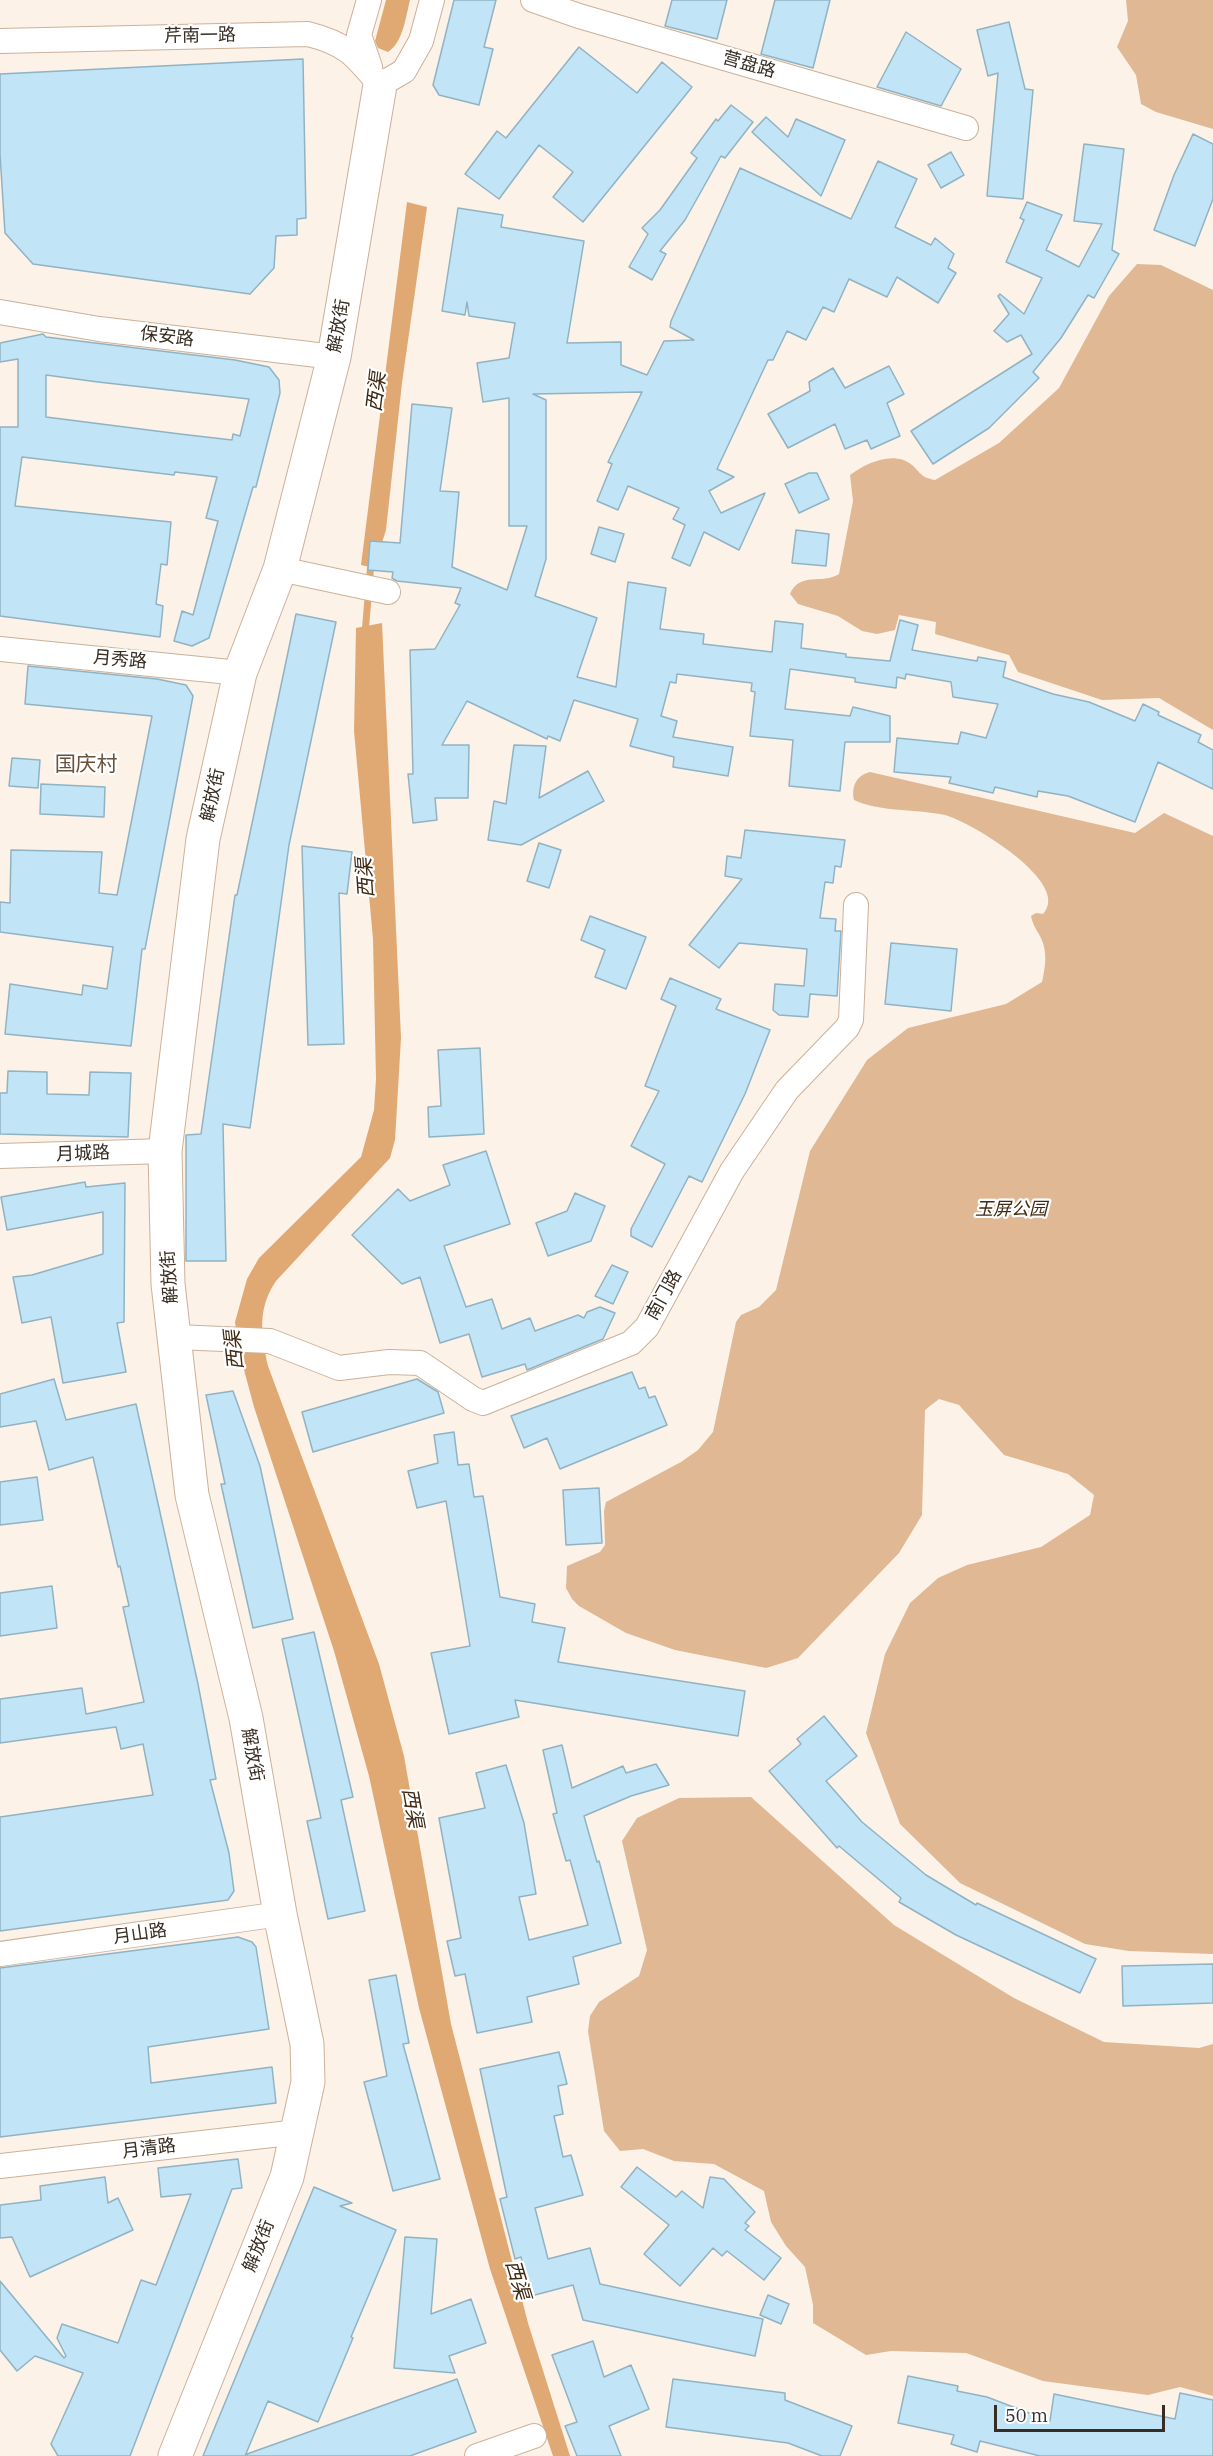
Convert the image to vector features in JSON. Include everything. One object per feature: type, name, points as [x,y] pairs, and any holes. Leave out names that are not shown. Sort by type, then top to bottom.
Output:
[{"type":"street","points":[[369,0],[359,35],[364,54],[380,85],[404,71],[421,41],[432,0]]},
{"type":"street","name":"营盘路","points":[[533,0],[579,16],[966,128]]},
{"type":"street","name":"芹南一路","points":[[0,41],[308,34],[334,40],[355,55],[380,85]]},
{"type":"street","name":"解放街","points":[[175,2456],[287,2177],[308,2082],[307,2044],[280,1914],[246,1718],[192,1495],[176,1337],[168,1284],[165,1151],[203,839],[240,673],[280,569],[334,357],[380,85]]},
{"type":"street","name":"保安路","points":[[0,312],[99,329],[334,357]]},
{"type":"street","points":[[280,569],[388,592]]},
{"type":"street","name":"月秀路","points":[[0,649],[240,673]]},
{"type":"street","name":"南门路","points":[[176,1337],[270,1341],[339,1368],[389,1362],[420,1363],[472,1400],[483,1403],[631,1343],[647,1327],[732,1171],[787,1090],[847,1028],[851,1020],[856,905]]},
{"type":"street","name":"月城路","points":[[0,1156],[165,1151]]},
{"type":"street","name":"月山路","points":[[0,1954],[280,1914]]},
{"type":"street","name":"月清路","points":[[0,2166],[298,2132]]},
{"type":"street","points":[[477,2456],[534,2436]]},
{"type":"green space","points":[[1126,0],[1213,0],[1213,129],[1156,112],[1141,104],[1136,75],[1117,47],[1128,21]]},
{"type":"green space","points":[[1137,264],[1161,265],[1213,290],[1213,730],[1159,698],[1102,700],[1018,672],[1009,655],[935,634],[936,622],[899,615],[895,630],[877,634],[862,631],[838,616],[798,604],[790,594],[799,583],[805,580],[826,579],[839,574],[853,501],[850,475],[864,466],[889,458],[905,461],[924,476],[935,480],[999,443],[1059,388],[1109,296]]},
{"type":"green space","name":"玉屏公园","points":[[870,772],[1135,833],[1164,813],[1213,836],[1213,1954],[1129,1951],[1085,1944],[960,1883],[900,1824],[866,1733],[885,1654],[910,1603],[938,1578],[967,1565],[1041,1547],[1090,1515],[1094,1495],[1068,1474],[1004,1455],[959,1405],[939,1399],[925,1410],[922,1515],[899,1553],[798,1658],[766,1668],[675,1650],[626,1633],[579,1606],[566,1588],[567,1566],[600,1552],[605,1545],[606,1502],[681,1462],[698,1450],[713,1432],[736,1322],[741,1315],[759,1307],[776,1290],[810,1151],[867,1060],[908,1028],[1006,1004],[1042,982],[1045,949],[1031,916],[1036,913],[1043,914],[1048,901],[1044,886],[1032,871],[995,841],[958,820],[934,813],[875,807],[854,800],[853,790],[858,778]]},
{"type":"green space","points":[[751,1797],[894,1925],[1014,1998],[1104,2042],[1199,2048],[1213,2044],[1213,2396],[1180,2387],[1148,2395],[1043,2381],[966,2353],[891,2351],[866,2355],[813,2323],[813,2305],[805,2267],[786,2246],[771,2222],[764,2191],[714,2164],[674,2161],[643,2149],[620,2151],[604,2131],[588,2031],[590,2016],[599,2002],[639,1976],[647,1950],[622,1841],[637,1818],[679,1798]]},
{"type":"water","points":[[386,0],[410,0],[400,36],[388,52],[378,48],[375,41]]},
{"type":"water","points":[[407,202],[427,207],[402,383],[386,530],[374,568],[361,565]]},
{"type":"water","points":[[382,623],[401,1038],[395,1140],[390,1158],[276,1281],[263,1312],[262,1333],[268,1366],[379,1664],[404,1756],[451,2024],[528,2323],[570,2456],[553,2456],[490,2269],[419,2008],[369,1776],[334,1651],[254,1407],[240,1355],[235,1322],[247,1279],[259,1258],[361,1157],[374,1110],[376,1079],[373,939],[354,731],[356,628]]},
{"type":"building","points":[[454,0],[496,0],[484,47],[493,49],[479,105],[439,95],[433,85]]},
{"type":"building","points":[[672,0],[727,0],[717,39],[665,26]]},
{"type":"building","points":[[775,0],[830,0],[813,68],[761,54]]},
{"type":"building","points":[[1009,22],[1025,89],[1033,90],[1023,199],[987,196],[998,73],[988,76],[977,30]]},
{"type":"building","points":[[906,32],[961,69],[941,106],[877,87]]},
{"type":"building","points":[[579,47],[637,93],[662,62],[692,87],[583,222],[553,197],[573,172],[539,145],[499,199],[465,174],[497,131],[506,138]]},
{"type":"building","points":[[303,59],[306,218],[297,219],[297,235],[276,236],[274,268],[250,294],[33,264],[5,233],[0,154],[0,74]]},
{"type":"building","points":[[731,105],[753,122],[725,158],[721,156],[685,220],[660,251],[666,254],[652,280],[629,267],[648,234],[642,228],[660,210],[697,158],[691,153],[716,119],[718,121]]},
{"type":"building","points":[[766,117],[788,137],[796,119],[845,140],[821,196],[752,132]]},
{"type":"building","points":[[1193,134],[1213,144],[1213,199],[1195,246],[1154,230],[1174,175]]},
{"type":"building","points":[[1084,144],[1124,149],[1112,250],[1119,254],[1094,298],[1088,295],[1061,338],[1033,372],[1039,378],[989,428],[933,464],[911,431],[1032,354],[1021,335],[1007,342],[994,331],[1009,314],[998,296],[1000,294],[1024,314],[1042,278],[1006,262],[1024,220],[1020,218],[1027,202],[1062,215],[1046,250],[1079,267],[1102,224],[1074,221]]},
{"type":"building","points":[[951,152],[964,175],[941,188],[928,165]]},
{"type":"building","points":[[878,161],[917,179],[895,227],[931,245],[935,238],[954,254],[948,268],[956,273],[938,303],[897,277],[887,297],[849,279],[834,312],[823,307],[806,340],[787,331],[773,360],[768,360],[717,469],[734,477],[709,491],[721,513],[765,493],[739,550],[704,532],[690,566],[672,558],[685,525],[673,519],[679,508],[628,486],[618,510],[597,501],[612,464],[608,462],[642,392],[533,394],[546,400],[546,559],[535,596],[597,618],[577,677],[616,687],[628,582],[666,588],[660,629],[704,634],[703,644],[772,652],[775,621],[803,624],[801,648],[846,654],[846,657],[890,661],[900,620],[918,625],[912,650],[977,661],[978,657],[1006,662],[1003,677],[1053,694],[1089,702],[1135,721],[1143,704],[1159,712],[1158,715],[1201,735],[1198,742],[1213,750],[1213,789],[1158,762],[1135,822],[1068,796],[1038,791],[1037,797],[995,787],[993,793],[949,783],[951,777],[894,772],[897,738],[958,744],[961,732],[986,738],[998,704],[953,697],[951,682],[906,674],[905,679],[897,677],[896,688],[855,682],[855,678],[790,669],[785,709],[850,716],[853,707],[890,716],[890,742],[845,742],[840,791],[789,786],[793,740],[750,736],[755,692],[751,691],[752,683],[677,674],[676,683],[670,682],[661,716],[677,721],[673,737],[733,747],[728,776],[673,767],[674,757],[630,746],[638,719],[574,700],[560,741],[548,736],[547,739],[467,701],[442,745],[469,745],[468,798],[435,798],[437,820],[413,823],[408,774],[413,774],[410,650],[435,649],[460,605],[455,603],[461,588],[397,581],[392,578],[393,572],[368,570],[370,541],[400,543],[412,404],[452,408],[440,491],[459,492],[452,567],[507,590],[527,526],[509,526],[509,398],[483,402],[477,363],[509,358],[515,323],[469,316],[467,302],[465,315],[442,311],[458,208],[503,215],[501,227],[584,241],[567,343],[621,342],[621,365],[647,375],[664,341],[694,340],[670,327],[671,321],[740,168],[851,219]]},
{"type":"building","points":[[43,334],[46,337],[235,360],[269,367],[279,380],[280,393],[256,487],[253,487],[209,638],[192,646],[174,641],[182,611],[193,615],[218,521],[206,518],[217,477],[175,472],[174,475],[22,457],[15,506],[171,522],[167,565],[161,564],[156,604],[163,606],[160,637],[0,616],[0,427],[18,427],[18,359],[0,362],[0,343]],"holes":[[[46,375],[249,399],[240,436],[233,434],[232,440],[46,417]]]},
{"type":"building","points":[[889,366],[904,394],[887,403],[900,436],[871,449],[867,440],[845,449],[835,424],[788,448],[768,414],[810,391],[809,382],[833,368],[845,388]]},
{"type":"building","points":[[809,473],[817,473],[829,499],[799,513],[785,484]]},
{"type":"building","points":[[599,527],[624,534],[615,562],[591,554]]},
{"type":"building","points":[[796,530],[829,534],[826,566],[792,563]]},
{"type":"building","points":[[296,614],[336,622],[289,845],[250,1128],[223,1124],[226,1261],[186,1261],[186,1135],[201,1134],[235,895],[237,895]]},
{"type":"building","points":[[28,666],[157,679],[186,685],[193,696],[145,949],[142,949],[131,1046],[5,1034],[10,984],[82,995],[83,985],[107,989],[113,947],[0,932],[0,902],[10,903],[11,850],[102,852],[99,893],[117,895],[152,716],[25,704]]},
{"type":"building","points":[[514,745],[546,746],[539,798],[588,771],[604,801],[521,845],[488,840],[494,801],[506,804]]},
{"type":"building","points":[[12,758],[40,760],[38,788],[9,786]]},
{"type":"building","points":[[41,784],[105,787],[104,817],[40,814]]},
{"type":"building","points":[[745,830],[845,840],[841,867],[835,866],[833,883],[825,882],[820,918],[836,919],[835,931],[841,931],[837,996],[810,994],[808,1017],[779,1015],[773,1010],[775,984],[804,986],[807,949],[739,943],[719,968],[689,945],[742,879],[725,876],[727,856],[741,858]]},
{"type":"building","points":[[539,843],[561,850],[549,888],[527,881]]},
{"type":"building","points":[[302,846],[352,852],[347,894],[339,893],[344,1044],[308,1045]]},
{"type":"building","points":[[590,916],[646,937],[626,989],[595,977],[605,950],[581,940]]},
{"type":"building","points":[[891,943],[957,949],[951,1011],[885,1004]]},
{"type":"building","points":[[670,978],[721,999],[716,1009],[770,1030],[745,1094],[702,1182],[689,1176],[652,1247],[631,1236],[631,1229],[665,1164],[631,1146],[659,1091],[645,1086],[676,1006],[661,999]]},
{"type":"building","points":[[480,1048],[484,1134],[429,1137],[428,1107],[441,1106],[438,1050]]},
{"type":"building","points":[[8,1071],[47,1072],[47,1094],[89,1095],[90,1072],[131,1073],[128,1137],[0,1134],[0,1093],[7,1093]]},
{"type":"building","points":[[486,1151],[510,1224],[444,1246],[466,1307],[492,1299],[502,1329],[530,1318],[535,1331],[578,1315],[584,1318],[587,1312],[600,1307],[615,1313],[603,1339],[527,1370],[525,1364],[482,1377],[469,1334],[440,1343],[420,1277],[402,1284],[352,1235],[398,1189],[410,1201],[450,1185],[443,1165]]},
{"type":"building","points":[[85,1182],[86,1187],[125,1183],[124,1322],[117,1323],[126,1372],[63,1383],[51,1317],[22,1323],[13,1277],[32,1275],[103,1254],[103,1212],[7,1230],[1,1197]]},
{"type":"building","points":[[575,1193],[605,1206],[591,1241],[548,1256],[536,1223],[567,1211]]},
{"type":"building","points":[[612,1265],[628,1272],[613,1304],[595,1296]]},
{"type":"building","points":[[632,1372],[639,1389],[645,1387],[649,1398],[655,1396],[667,1425],[560,1469],[547,1438],[524,1448],[511,1416]]},
{"type":"building","points":[[54,1379],[66,1420],[136,1404],[198,1684],[216,1779],[210,1780],[229,1853],[234,1891],[228,1900],[0,1931],[0,1817],[153,1795],[143,1744],[121,1749],[116,1727],[0,1743],[0,1699],[82,1688],[86,1714],[144,1702],[123,1607],[129,1606],[93,1457],[49,1470],[36,1421],[0,1427],[0,1394]]},
{"type":"building","points":[[417,1379],[438,1392],[444,1413],[313,1452],[302,1412]]},
{"type":"building","points":[[233,1391],[260,1466],[293,1619],[253,1628],[221,1484],[225,1484],[206,1395]]},
{"type":"building","points":[[454,1432],[458,1465],[469,1464],[474,1497],[483,1496],[500,1597],[535,1604],[532,1622],[565,1628],[558,1662],[745,1691],[738,1736],[515,1700],[519,1717],[449,1734],[431,1653],[470,1646],[446,1501],[417,1508],[408,1471],[438,1463],[434,1435]]},
{"type":"building","points":[[37,1477],[43,1520],[0,1525],[0,1482]]},
{"type":"building","points":[[599,1488],[602,1543],[566,1545],[563,1490]]},
{"type":"building","points":[[52,1586],[57,1628],[0,1636],[0,1593]]},
{"type":"building","points":[[314,1632],[353,1797],[341,1800],[365,1911],[328,1919],[307,1821],[321,1818],[282,1639]]},
{"type":"building","points":[[824,1716],[857,1756],[826,1781],[862,1822],[926,1875],[976,1905],[977,1903],[1096,1959],[1080,1993],[956,1935],[899,1902],[901,1898],[839,1846],[837,1848],[769,1771],[801,1744],[797,1739]]},
{"type":"building","points":[[562,1745],[572,1788],[623,1766],[626,1773],[656,1764],[669,1785],[631,1796],[584,1816],[597,1862],[599,1861],[621,1943],[573,1957],[579,1984],[527,1997],[532,2022],[477,2033],[465,1974],[455,1976],[447,1941],[461,1938],[439,1818],[485,1808],[476,1773],[506,1765],[524,1823],[536,1894],[519,1897],[529,1940],[588,1925],[570,1860],[566,1861],[553,1814],[557,1813],[543,1750]]},
{"type":"building","points":[[238,1937],[252,1942],[256,1947],[269,2029],[148,2047],[151,2083],[272,2067],[276,2103],[0,2137],[0,1968]]},
{"type":"building","points":[[1213,1964],[1213,2003],[1123,2006],[1122,1966]]},
{"type":"building","points":[[396,1975],[409,2043],[403,2044],[440,2179],[393,2191],[364,2082],[387,2076],[369,1980]]},
{"type":"building","points":[[559,2052],[567,2084],[558,2086],[563,2114],[554,2116],[563,2157],[571,2155],[583,2195],[535,2208],[548,2259],[590,2248],[600,2284],[763,2319],[755,2356],[583,2320],[573,2285],[531,2296],[521,2257],[515,2259],[500,2199],[507,2197],[480,2069]]},
{"type":"building","points":[[238,2159],[242,2188],[232,2189],[130,2456],[58,2456],[51,2444],[83,2373],[35,2356],[17,2371],[0,2350],[0,2281],[64,2358],[66,2356],[57,2338],[62,2324],[118,2343],[141,2280],[156,2285],[191,2194],[161,2197],[158,2168]]},
{"type":"building","points":[[637,2167],[676,2197],[682,2191],[703,2208],[710,2177],[724,2179],[755,2212],[745,2223],[749,2226],[745,2230],[781,2258],[764,2280],[727,2251],[722,2256],[713,2248],[680,2286],[644,2254],[669,2225],[621,2187]]},
{"type":"building","points":[[105,2177],[108,2203],[118,2198],[133,2230],[30,2277],[12,2237],[0,2238],[0,2205],[41,2200],[40,2186]]},
{"type":"building","points":[[314,2187],[352,2203],[340,2206],[396,2230],[351,2337],[353,2338],[318,2422],[268,2401],[245,2456],[203,2456]]},
{"type":"building","points":[[405,2237],[437,2239],[431,2314],[471,2299],[486,2343],[449,2356],[455,2373],[394,2368]]},
{"type":"building","points":[[768,2295],[789,2304],[781,2324],[760,2315]]},
{"type":"building","points":[[593,2341],[604,2377],[631,2365],[649,2409],[609,2426],[621,2456],[577,2456],[565,2426],[577,2422],[552,2355]]},
{"type":"building","points":[[908,2376],[958,2386],[957,2391],[987,2397],[1050,2421],[1054,2394],[1175,2419],[1180,2393],[1213,2400],[1213,2456],[1040,2456],[980,2441],[977,2452],[951,2444],[954,2435],[898,2423]]},
{"type":"building","points":[[457,2379],[476,2432],[410,2456],[247,2456],[247,2454]]},
{"type":"building","points":[[673,2379],[785,2393],[785,2400],[852,2426],[840,2456],[822,2456],[788,2443],[666,2427]]},
{"type":"waterway","name":"西渠","points":[[365,634],[371,562]]},
{"type":"district","name":"国庆村","points":[[86,765]]}]
